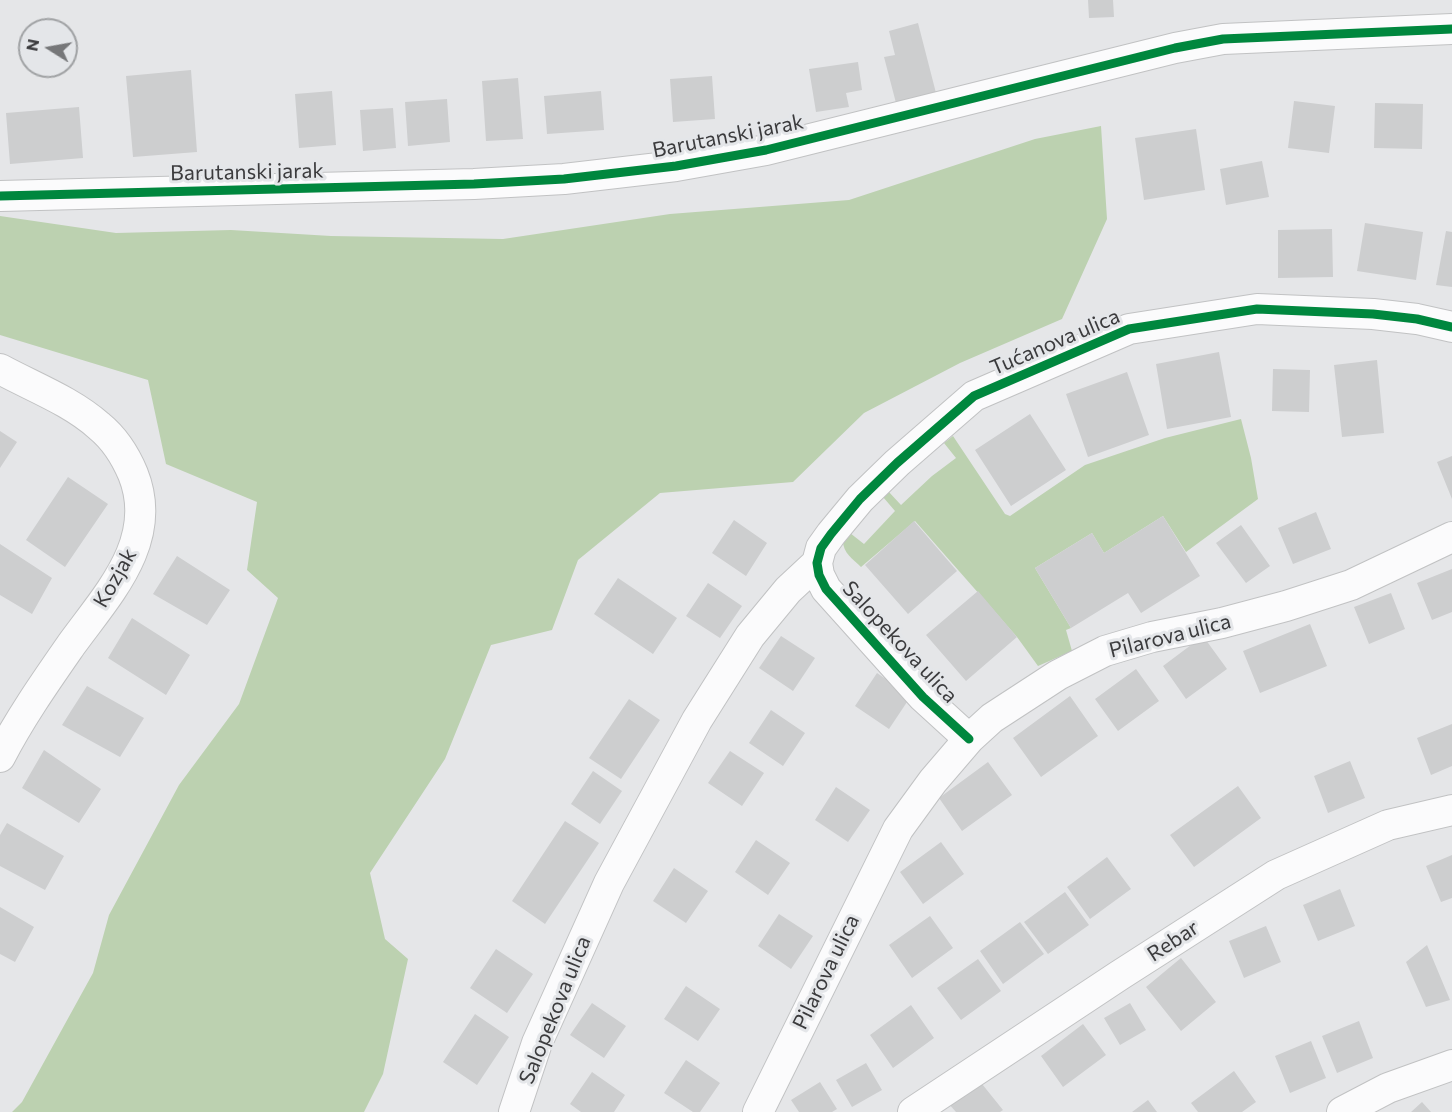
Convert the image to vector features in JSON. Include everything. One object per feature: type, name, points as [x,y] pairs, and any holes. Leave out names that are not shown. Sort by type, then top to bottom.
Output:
[{"type":"street","name":"Barutanski jarak","points":[[0,196],[474,184],[564,179],[676,166],[766,150],[1175,48],[1223,39],[1452,29]]},
{"type":"street","name":"Tućanova ulica","points":[[817,563],[821,548],[860,499],[897,462],[974,396],[1129,329],[1257,309],[1373,314],[1417,319],[1452,327]]},
{"type":"street","name":"Kozjak","points":[[0,369],[89,417],[112,438],[122,451],[139,490],[141,512],[135,546],[122,575],[52,672],[0,757]]},
{"type":"street","name":"Pilarova ulica","points":[[758,1112],[898,830],[933,781],[969,739],[992,718],[1058,675],[1105,651],[1152,637],[1264,612],[1351,585],[1452,537]]},
{"type":"street","name":"Salopekova ulica","points":[[817,563],[819,575],[826,589],[923,697],[969,739]]},
{"type":"street","name":"Salopekova ulica","points":[[514,1112],[537,1043],[609,883],[697,720],[750,636],[788,590],[817,563]]},
{"type":"street","name":"Rebar","points":[[913,1112],[1276,875],[1388,825],[1452,810]]},
{"type":"street","points":[[1342,1112],[1388,1088],[1452,1065]]},
{"type":"green space","points":[[1101,126],[1107,219],[1062,319],[960,363],[864,413],[793,482],[660,493],[578,560],[552,630],[491,645],[445,759],[370,873],[385,939],[408,959],[383,1074],[364,1112],[12,1112],[22,1102],[93,973],[109,915],[179,785],[239,704],[278,598],[247,570],[257,502],[166,464],[148,380],[0,335],[0,216],[116,233],[231,230],[331,236],[503,239],[670,214],[849,200],[1035,139]]},
{"type":"green space","points":[[1241,419],[1258,499],[1186,552],[1163,516],[1104,553],[1092,533],[1035,568],[1071,628],[1066,630],[1072,651],[1038,666],[1017,637],[915,521],[861,567],[849,556],[843,545],[843,541],[850,533],[864,544],[895,511],[883,497],[888,491],[901,505],[932,476],[956,458],[944,443],[953,436],[1005,514],[1010,516],[1085,465],[1165,438]]},
{"type":"building","points":[[1088,0],[1113,0],[1114,17],[1089,18]]},
{"type":"building","points":[[918,23],[936,93],[896,103],[884,57],[895,55],[889,31]]},
{"type":"building","points":[[858,62],[862,90],[846,93],[849,107],[816,112],[809,69]]},
{"type":"building","points":[[191,70],[197,152],[133,157],[126,76]]},
{"type":"building","points":[[712,76],[715,119],[673,122],[670,79]]},
{"type":"building","points":[[518,78],[523,139],[486,141],[482,81]]},
{"type":"building","points":[[332,91],[336,145],[299,148],[295,94]]},
{"type":"building","points":[[601,91],[604,130],[547,134],[544,96]]},
{"type":"building","points":[[447,99],[450,142],[408,146],[405,102]]},
{"type":"building","points":[[1294,101],[1335,106],[1329,153],[1288,148]]},
{"type":"building","points":[[1375,103],[1423,104],[1422,149],[1374,148]]},
{"type":"building","points":[[79,107],[83,158],[10,164],[6,113]]},
{"type":"building","points":[[393,108],[396,148],[363,151],[360,110]]},
{"type":"building","points":[[1196,129],[1205,190],[1144,200],[1135,138]]},
{"type":"building","points":[[1262,161],[1269,197],[1226,205],[1220,169]]},
{"type":"building","points":[[1365,223],[1423,232],[1416,280],[1357,271]]},
{"type":"building","points":[[1332,229],[1333,277],[1278,278],[1278,230]]},
{"type":"building","points":[[1446,231],[1452,232],[1452,287],[1436,285]]},
{"type":"building","points":[[1219,352],[1231,417],[1167,429],[1156,364]]},
{"type":"building","points":[[1377,360],[1384,433],[1342,437],[1334,365]]},
{"type":"building","points":[[1273,369],[1310,370],[1309,412],[1272,411]]},
{"type":"building","points":[[1127,372],[1149,435],[1088,457],[1066,394]]},
{"type":"building","points":[[1030,414],[1066,470],[1011,506],[975,450]]},
{"type":"building","points":[[0,431],[17,442],[0,468]]},
{"type":"building","points":[[1452,456],[1452,499],[1437,462]]},
{"type":"building","points":[[68,477],[108,504],[65,567],[26,540]]},
{"type":"building","points":[[1316,512],[1331,549],[1293,564],[1278,528]]},
{"type":"building","points":[[1163,516],[1200,576],[1141,613],[1128,593],[1071,628],[1035,568],[1092,533],[1104,553]]},
{"type":"building","points":[[734,520],[767,543],[746,576],[712,553]]},
{"type":"building","points":[[914,521],[957,571],[908,614],[865,565]]},
{"type":"building","points":[[1241,525],[1270,566],[1246,583],[1216,543]]},
{"type":"building","points":[[0,544],[52,578],[32,614],[0,595]]},
{"type":"building","points":[[177,556],[230,590],[207,625],[153,594]]},
{"type":"building","points":[[1452,569],[1452,612],[1432,620],[1417,583]]},
{"type":"building","points":[[618,578],[677,618],[653,654],[594,614]]},
{"type":"building","points":[[708,583],[742,606],[720,638],[686,616]]},
{"type":"building","points":[[978,591],[1017,637],[966,681],[926,635]]},
{"type":"building","points":[[1391,593],[1405,629],[1369,644],[1354,607]]},
{"type":"building","points":[[132,618],[190,655],[166,695],[108,658]]},
{"type":"building","points":[[1310,624],[1327,666],[1260,693],[1243,651]]},
{"type":"building","points":[[781,636],[815,658],[793,691],[759,668]]},
{"type":"building","points":[[1203,636],[1227,669],[1186,699],[1163,666]]},
{"type":"building","points":[[1136,669],[1159,701],[1118,731],[1095,699]]},
{"type":"building","points":[[877,673],[911,696],[889,729],[855,706]]},
{"type":"building","points":[[87,686],[144,718],[120,757],[62,725]]},
{"type":"building","points":[[1070,696],[1098,736],[1041,777],[1013,738]]},
{"type":"building","points":[[629,699],[660,720],[621,779],[589,758]]},
{"type":"building","points":[[771,710],[805,733],[783,766],[749,743]]},
{"type":"building","points":[[1452,724],[1452,766],[1431,775],[1417,738]]},
{"type":"building","points":[[44,750],[101,789],[79,823],[22,788]]},
{"type":"building","points":[[730,751],[764,773],[742,806],[708,783]]},
{"type":"building","points":[[1350,761],[1365,798],[1328,813],[1314,776]]},
{"type":"building","points":[[988,762],[1012,795],[962,831],[939,798]]},
{"type":"building","points":[[593,771],[622,791],[600,824],[571,804]]},
{"type":"building","points":[[1238,786],[1261,818],[1194,867],[1170,835]]},
{"type":"building","points":[[836,787],[870,810],[848,842],[815,820]]},
{"type":"building","points":[[565,821],[599,843],[545,924],[512,901]]},
{"type":"building","points":[[7,823],[64,856],[45,890],[0,866],[0,835]]},
{"type":"building","points":[[756,840],[790,863],[768,895],[735,872]]},
{"type":"building","points":[[941,842],[964,874],[923,904],[900,872]]},
{"type":"building","points":[[1452,855],[1452,898],[1441,902],[1426,866]]},
{"type":"building","points":[[1107,857],[1131,889],[1090,919],[1067,887]]},
{"type":"building","points":[[674,868],[708,891],[686,923],[653,901]]},
{"type":"building","points":[[1340,889],[1355,926],[1318,941],[1303,905]]},
{"type":"building","points":[[1065,892],[1089,925],[1048,954],[1024,922]]},
{"type":"building","points":[[0,907],[34,927],[15,962],[0,954]]},
{"type":"building","points":[[779,914],[813,936],[791,969],[758,946]]},
{"type":"building","points":[[930,916],[953,948],[912,978],[889,945]]},
{"type":"building","points":[[1020,922],[1044,954],[1003,984],[980,951]]},
{"type":"building","points":[[1266,926],[1281,962],[1244,978],[1229,941]]},
{"type":"building","points":[[1427,945],[1450,1000],[1426,1007],[1406,962]]},
{"type":"building","points":[[496,949],[533,974],[507,1013],[470,988]]},
{"type":"building","points":[[1181,958],[1216,1002],[1181,1031],[1146,987]]},
{"type":"building","points":[[978,959],[1001,991],[961,1020],[937,988]]},
{"type":"building","points":[[686,986],[720,1009],[698,1041],[664,1019]]},
{"type":"building","points":[[592,1003],[626,1026],[604,1058],[570,1035]]},
{"type":"building","points":[[1130,1003],[1146,1030],[1120,1045],[1104,1018]]},
{"type":"building","points":[[911,1005],[934,1038],[893,1068],[870,1035]]},
{"type":"building","points":[[475,1014],[509,1037],[477,1085],[443,1062]]},
{"type":"building","points":[[1359,1021],[1373,1058],[1337,1073],[1322,1036]]},
{"type":"building","points":[[1083,1024],[1106,1055],[1063,1087],[1041,1056]]},
{"type":"building","points":[[1311,1041],[1326,1078],[1290,1093],[1275,1056]]},
{"type":"building","points":[[686,1060],[720,1083],[700,1112],[693,1112],[664,1093]]},
{"type":"building","points":[[866,1063],[882,1090],[852,1107],[836,1080]]},
{"type":"building","points":[[1234,1071],[1256,1102],[1242,1112],[1198,1112],[1191,1103]]},
{"type":"building","points":[[592,1072],[625,1095],[614,1112],[581,1112],[570,1104]]},
{"type":"building","points":[[978,1079],[1003,1110],[1000,1112],[956,1112],[948,1103]]},
{"type":"building","points":[[820,1082],[837,1109],[832,1112],[799,1112],[791,1100]]},
{"type":"building","points":[[1148,1100],[1157,1112],[1132,1112]]},
{"type":"building","points":[[1422,1102],[1431,1112],[1411,1112]]},
{"type":"cycle path","points":[[0,196],[474,184],[564,179],[676,166],[766,150],[1175,48],[1223,39],[1452,29]]},
{"type":"cycle path","points":[[969,739],[923,697],[826,589],[819,575],[817,563],[821,548],[860,499],[897,463],[974,396],[1129,329],[1257,309],[1373,314],[1417,319],[1452,327]]}]
